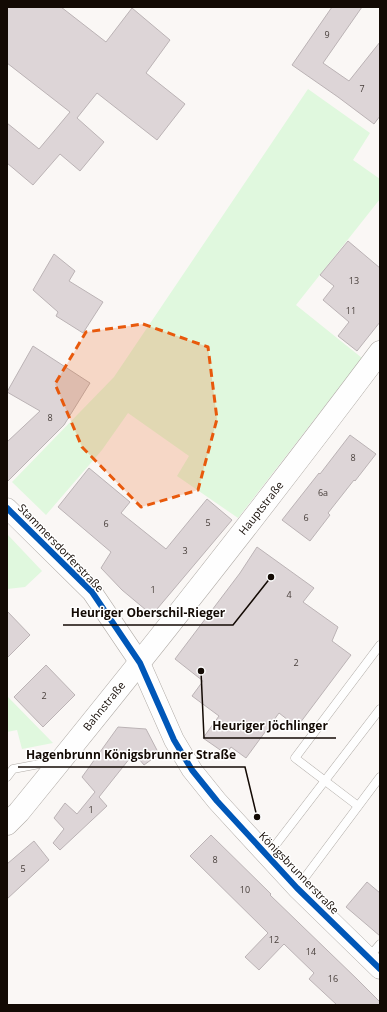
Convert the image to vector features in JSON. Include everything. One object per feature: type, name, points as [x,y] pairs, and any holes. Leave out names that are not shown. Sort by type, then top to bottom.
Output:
[{"type":"main road","name":"Hauptstraße","points":[[140,662],[321,431],[380,352]]},
{"type":"main road","name":"Bahnstraße","points":[[7,824],[19,812],[62,760],[140,662]]},
{"type":"street","name":"Stammersdorferstraße","points":[[7,508],[92,592],[140,662]]},
{"type":"street","name":"Königsbrunnerstraße","points":[[140,662],[174,740],[192,770],[217,801],[297,888],[376,957]]},
{"type":"lane","points":[[358,806],[295,758],[380,645]]},
{"type":"lane","points":[[267,856],[380,709]]},
{"type":"lane","points":[[7,777],[13,769],[62,760]]},
{"type":"lane","points":[[297,888],[380,777]]},
{"type":"highlighted area","points":[[143,324],[208,347],[217,419],[198,490],[141,507],[82,447],[55,384],[86,332]]},
{"type":"green space","points":[[308,89],[370,133],[353,160],[380,179],[380,199],[296,305],[362,358],[238,518],[177,476],[189,456],[128,413],[102,450],[46,515],[12,482],[114,377]]},
{"type":"green space","points":[[7,534],[42,571],[25,587],[7,589]]},
{"type":"green space","points":[[7,696],[53,743],[22,749],[17,730],[7,732]]},
{"type":"building","points":[[7,7],[61,7],[106,42],[132,8],[170,40],[146,73],[185,104],[157,140],[97,93],[77,118],[104,142],[80,171],[60,154],[33,185],[7,163],[7,123],[39,149],[70,112],[7,63]]},
{"type":"building","points":[[332,7],[362,7],[323,63],[349,81],[380,42],[380,116],[374,124],[292,65]]},
{"type":"building","points":[[348,241],[380,268],[380,322],[357,351],[338,336],[349,322],[323,300],[334,286],[320,275]]},
{"type":"building","points":[[54,254],[75,271],[69,281],[103,302],[83,333],[56,316],[58,312],[33,290]]},
{"type":"building","points":[[33,346],[90,383],[64,425],[7,482],[7,442],[40,411],[7,392]]},
{"type":"building","points":[[350,435],[376,454],[328,513],[330,515],[310,541],[282,520]]},
{"type":"building","points":[[89,468],[130,502],[121,513],[166,549],[207,499],[232,520],[152,615],[122,590],[101,568],[111,552],[58,507]]},
{"type":"building","points":[[257,547],[314,588],[303,602],[338,627],[332,641],[351,655],[297,727],[279,713],[246,758],[231,747],[226,754],[203,738],[219,716],[192,696],[203,681],[175,659],[240,573]]},
{"type":"building","points":[[7,611],[30,635],[7,658]]},
{"type":"building","points":[[46,665],[75,695],[43,727],[14,697]]},
{"type":"building","points":[[118,727],[146,729],[159,754],[144,765],[134,753],[99,797],[107,806],[60,850],[53,843],[64,829],[54,818],[65,803],[77,814],[95,792],[82,777]]},
{"type":"building","points":[[211,835],[271,894],[270,895],[380,1002],[380,1005],[337,1005],[309,979],[314,973],[284,944],[259,970],[245,957],[268,933],[190,856]]},
{"type":"building","points":[[34,841],[49,860],[7,899],[7,864]]},
{"type":"building","points":[[367,882],[380,893],[380,936],[346,907]]},
{"type":"cycle path","points":[[7,508],[92,592],[140,663],[174,740],[192,770],[217,801],[297,888],[380,969]]},
{"type":"place","name":"Heuriger Oberschil-Rieger","points":[[271,577]]},
{"type":"place","name":"Heuriger Jöchlinger","points":[[201,671]]},
{"type":"place","name":"Hagenbrunn Königsbrunner Straße","points":[[257,817]]}]
